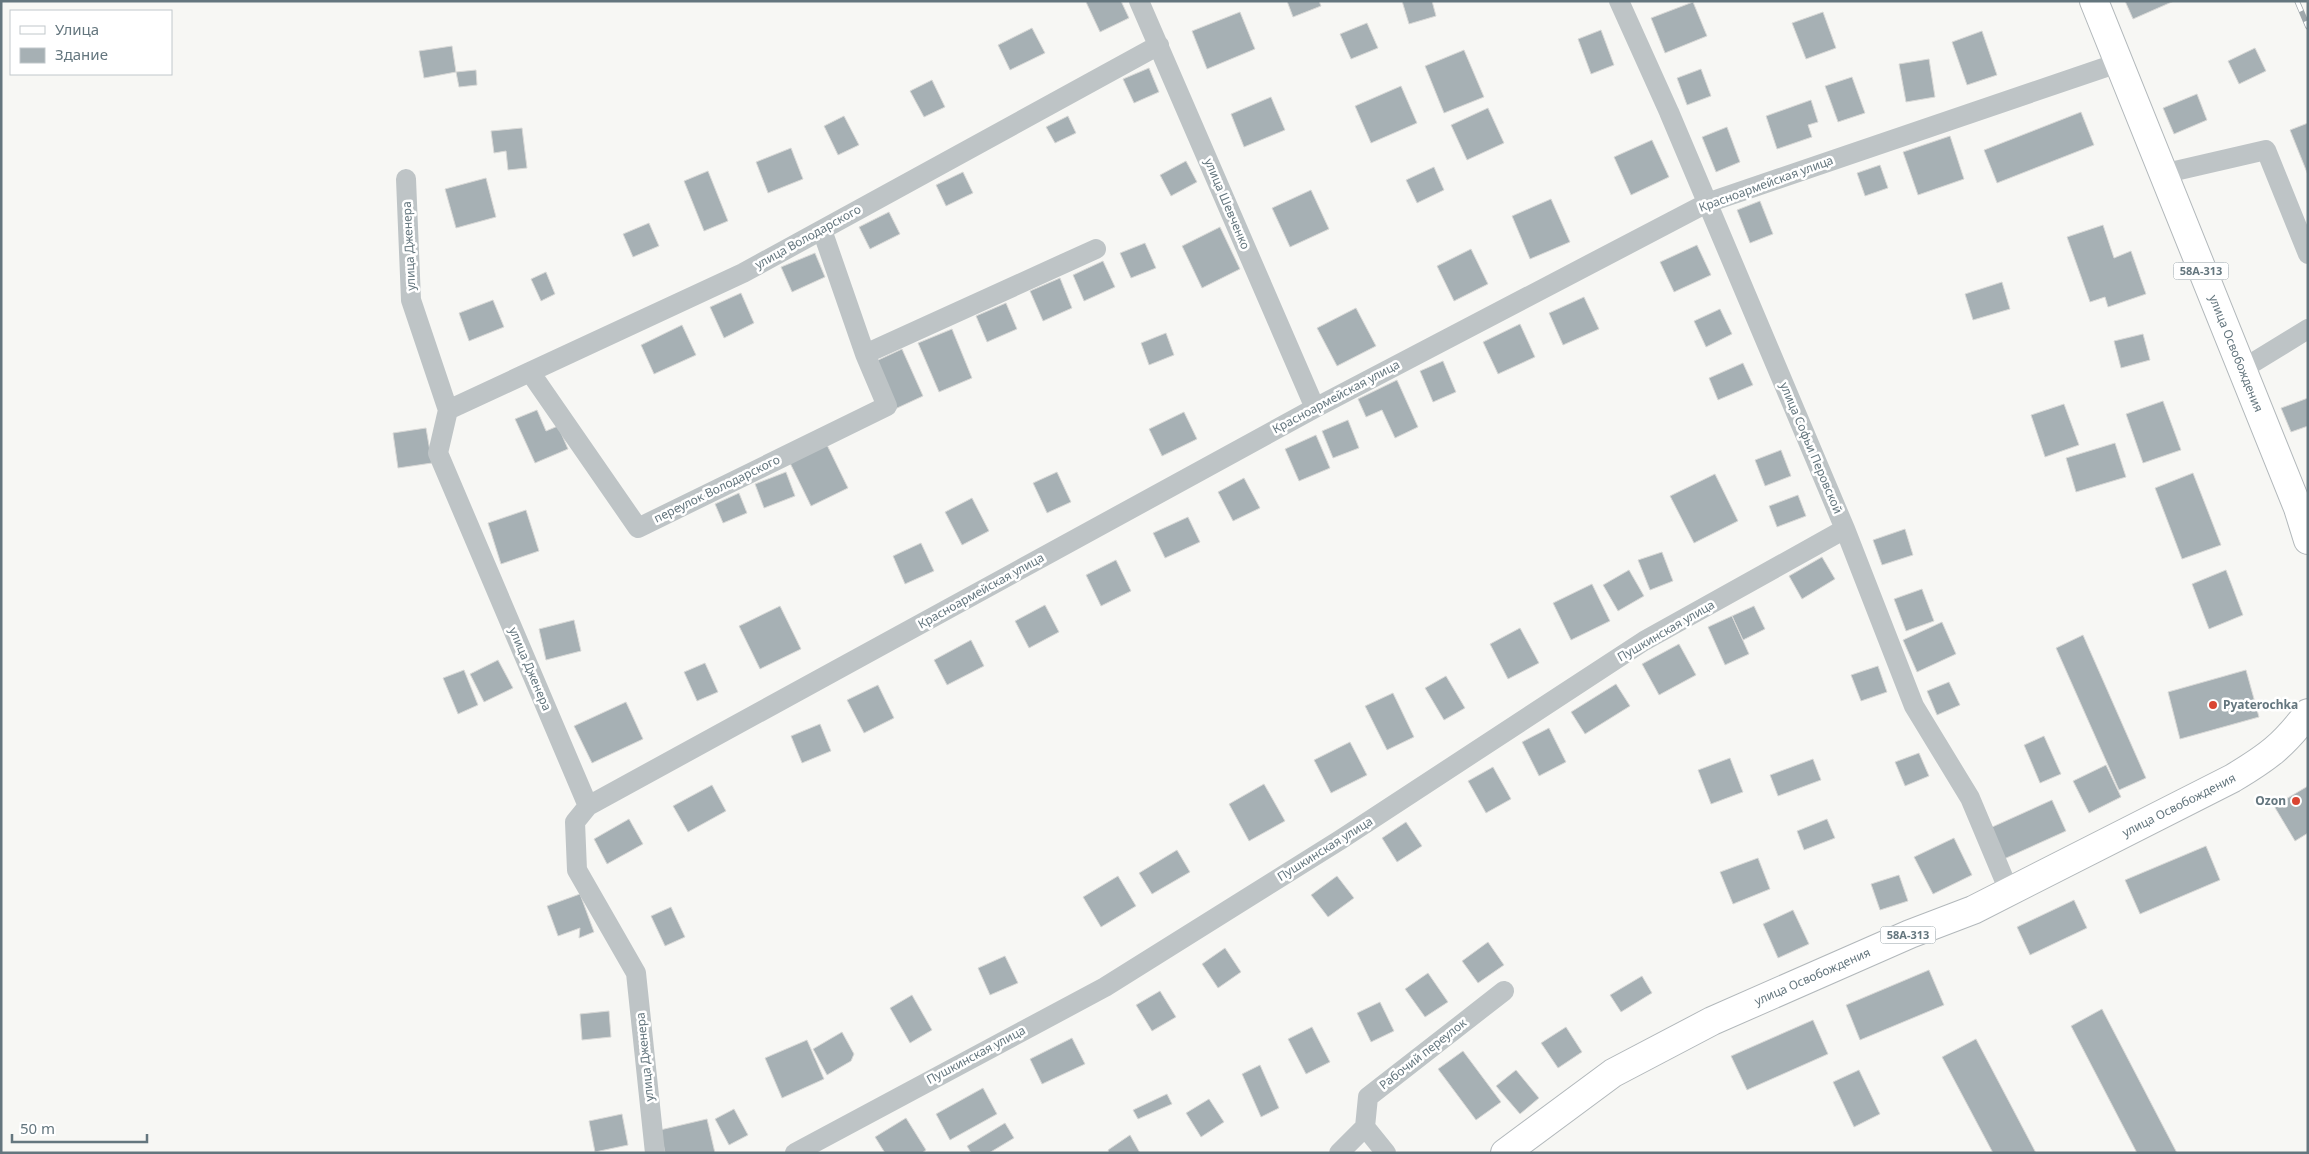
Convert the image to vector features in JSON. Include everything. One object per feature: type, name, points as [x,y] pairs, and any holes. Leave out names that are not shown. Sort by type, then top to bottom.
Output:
[{"type":"main road","name":"улица Освобождения","points":[[2094,1],[2298,508],[2308,540]]},
{"type":"main road","name":"улица Освобождения","points":[[1505,1153],[1613,1074],[1701,1027],[1910,934],[1973,910],[2233,778],[2268,758],[2289,738],[2308,714]]},
{"type":"street","name":"улица Шевченко","points":[[1139,1],[1315,408]]},
{"type":"street","name":"улица Софьи Перовской","points":[[1619,1],[1707,202],[1844,529],[1914,706],[1970,798],[2009,891]]},
{"type":"street","name":"улица Володарского","points":[[448,410],[743,273],[1159,45]]},
{"type":"street","name":"Красноармейская улица","points":[[588,806],[1315,408],[1707,202],[2118,63]]},
{"type":"street","points":[[2162,174],[2266,150],[2308,254]]},
{"type":"street","name":"улица Дженера","points":[[406,179],[411,300],[448,410],[438,453],[588,806],[575,822],[577,870],[636,973],[655,1153]]},
{"type":"street","name":"переулок Володарского","points":[[530,372],[638,528],[887,406],[866,354],[822,230]]},
{"type":"street","points":[[866,354],[1096,249]]},
{"type":"street","points":[[2242,370],[2308,329]]},
{"type":"street","name":"Пушкинская улица","points":[[795,1153],[809,1143],[1105,986],[1340,840],[1644,641],[1844,529]]},
{"type":"street","name":"Рабочий переулок","points":[[1365,1127],[1368,1097],[1504,991]]},
{"type":"street","points":[[1339,1153],[1365,1127],[1386,1153]]},
{"type":"building","points":[[1121,1],[1129,18],[1100,32],[1086,2]]},
{"type":"building","points":[[1287,1],[1319,1],[1321,6],[1293,17]]},
{"type":"building","points":[[1402,1],[1432,1],[1436,16],[1409,24]]},
{"type":"building","points":[[2125,1],[2174,1],[2133,19]]},
{"type":"building","points":[[1693,2],[1707,36],[1665,53],[1651,18]]},
{"type":"building","points":[[1240,12],[1255,49],[1207,69],[1192,31]]},
{"type":"building","points":[[1823,12],[1836,48],[1806,59],[1792,23]]},
{"type":"building","points":[[1367,23],[1378,48],[1351,59],[1340,34]]},
{"type":"building","points":[[1032,28],[1045,53],[1010,70],[998,45]]},
{"type":"building","points":[[1601,30],[1614,65],[1591,74],[1578,39]]},
{"type":"building","points":[[1982,31],[1997,75],[1967,85],[1952,42]]},
{"type":"building","points":[[452,46],[456,72],[424,78],[419,51]]},
{"type":"building","points":[[2255,48],[2266,71],[2239,84],[2228,61]]},
{"type":"building","points":[[1464,50],[1484,97],[1444,113],[1425,66]]},
{"type":"building","points":[[1929,59],[1935,97],[1906,102],[1899,64]]},
{"type":"building","points":[[1149,68],[1159,92],[1134,103],[1123,79]]},
{"type":"building","points":[[1701,69],[1711,96],[1687,105],[1677,78]]},
{"type":"building","points":[[476,70],[477,85],[459,87],[456,72]]},
{"type":"building","points":[[1852,77],[1865,113],[1838,122],[1825,86]]},
{"type":"building","points":[[932,80],[945,107],[924,117],[910,91]]},
{"type":"building","points":[[1401,86],[1417,123],[1371,143],[1355,106]]},
{"type":"building","points":[[2197,94],[2207,120],[2174,134],[2163,108]]},
{"type":"building","points":[[1271,97],[1285,130],[1244,147],[1231,114]]},
{"type":"building","points":[[1811,100],[1818,122],[1808,125],[1812,137],[1777,149],[1766,116]]},
{"type":"building","points":[[1488,108],[1504,143],[1467,160],[1451,125]]},
{"type":"building","points":[[2081,112],[2094,145],[1997,183],[1984,150]]},
{"type":"building","points":[[844,116],[859,145],[838,155],[824,126]]},
{"type":"building","points":[[1068,116],[1076,133],[1055,143],[1046,127]]},
{"type":"building","points":[[2308,123],[2308,175],[2290,130]]},
{"type":"building","points":[[1727,127],[1740,162],[1716,172],[1702,137]]},
{"type":"building","points":[[522,128],[527,168],[508,170],[506,151],[494,153],[491,131]]},
{"type":"building","points":[[1950,136],[1964,179],[1918,195],[1903,152]]},
{"type":"building","points":[[1652,140],[1669,177],[1631,195],[1614,157]]},
{"type":"building","points":[[791,148],[803,179],[768,193],[756,162]]},
{"type":"building","points":[[1186,161],[1197,182],[1171,196],[1160,175]]},
{"type":"building","points":[[1880,165],[1888,188],[1865,196],[1857,173]]},
{"type":"building","points":[[1434,167],[1444,190],[1417,203],[1406,180]]},
{"type":"building","points":[[708,171],[728,221],[704,231],[684,181]]},
{"type":"building","points":[[963,172],[973,193],[946,206],[936,185]]},
{"type":"building","points":[[486,178],[496,217],[456,228],[445,189]]},
{"type":"building","points":[[1311,190],[1329,229],[1290,247],[1272,208]]},
{"type":"building","points":[[1551,199],[1570,242],[1530,259],[1512,216]]},
{"type":"building","points":[[1760,201],[1773,234],[1750,243],[1737,210]]},
{"type":"building","points":[[889,212],[900,234],[870,249],[859,227]]},
{"type":"building","points":[[649,223],[659,246],[633,257],[623,234]]},
{"type":"building","points":[[2103,225],[2114,258],[2131,251],[2146,294],[2108,307],[2105,297],[2090,302],[2067,237]]},
{"type":"building","points":[[1220,227],[1240,269],[1202,288],[1182,246]]},
{"type":"building","points":[[1145,243],[1156,268],[1131,278],[1120,253]]},
{"type":"building","points":[[1697,245],[1711,275],[1674,292],[1660,262]]},
{"type":"building","points":[[1471,249],[1488,284],[1454,301],[1437,266]]},
{"type":"building","points":[[815,253],[825,277],[792,292],[781,267]]},
{"type":"building","points":[[1103,261],[1115,287],[1084,301],[1073,275]]},
{"type":"building","points":[[546,272],[555,294],[541,301],[531,279]]},
{"type":"building","points":[[1060,278],[1072,308],[1043,321],[1030,291]]},
{"type":"building","points":[[2002,282],[2010,309],[1973,320],[1965,294]]},
{"type":"building","points":[[741,293],[754,323],[724,338],[710,307]]},
{"type":"building","points":[[1584,297],[1599,329],[1563,345],[1549,313]]},
{"type":"building","points":[[493,300],[504,327],[469,341],[459,313]]},
{"type":"building","points":[[1006,303],[1017,329],[987,342],[976,316]]},
{"type":"building","points":[[1356,308],[1376,346],[1337,366],[1317,328]]},
{"type":"building","points":[[1720,309],[1732,334],[1706,347],[1694,321]]},
{"type":"building","points":[[1520,324],[1535,357],[1498,374],[1483,342]]},
{"type":"building","points":[[682,325],[696,355],[654,374],[641,345]]},
{"type":"building","points":[[952,329],[972,378],[939,392],[918,343]]},
{"type":"building","points":[[1166,333],[1174,355],[1149,365],[1141,343]]},
{"type":"building","points":[[2143,334],[2150,360],[2121,368],[2114,341]]},
{"type":"building","points":[[902,349],[923,396],[895,409],[874,362]]},
{"type":"building","points":[[1443,361],[1456,392],[1433,402],[1420,371]]},
{"type":"building","points":[[1743,363],[1753,385],[1718,400],[1709,378]]},
{"type":"building","points":[[1397,380],[1418,427],[1395,438],[1382,410],[1366,417],[1358,399]]},
{"type":"building","points":[[2308,398],[2308,426],[2291,432],[2281,408]]},
{"type":"building","points":[[2163,401],[2181,450],[2143,463],[2126,414]]},
{"type":"building","points":[[2064,404],[2079,445],[2045,457],[2031,415]]},
{"type":"building","points":[[537,410],[546,431],[558,426],[568,449],[535,463],[515,419]]},
{"type":"building","points":[[1184,412],[1197,439],[1162,456],[1149,429]]},
{"type":"building","points":[[1348,420],[1359,448],[1333,458],[1322,431]]},
{"type":"building","points":[[426,428],[432,463],[398,468],[393,433]]},
{"type":"building","points":[[1316,435],[1330,468],[1299,481],[1285,449]]},
{"type":"building","points":[[2115,443],[2126,477],[2076,492],[2066,458]]},
{"type":"building","points":[[827,445],[848,488],[811,506],[790,463]]},
{"type":"building","points":[[1781,450],[1791,476],[1765,486],[1755,460]]},
{"type":"building","points":[[786,472],[795,496],[764,508],[755,484]]},
{"type":"building","points":[[1057,472],[1071,502],[1047,513],[1033,483]]},
{"type":"building","points":[[2193,473],[2221,545],[2182,559],[2155,488]]},
{"type":"building","points":[[1715,474],[1738,521],[1694,543],[1670,496]]},
{"type":"building","points":[[1244,478],[1260,508],[1233,521],[1218,492]]},
{"type":"building","points":[[739,493],[747,513],[723,523],[715,504]]},
{"type":"building","points":[[1798,495],[1806,516],[1777,527],[1769,506]]},
{"type":"building","points":[[972,498],[989,531],[962,545],[945,512]]},
{"type":"building","points":[[526,510],[539,551],[501,564],[488,523]]},
{"type":"building","points":[[1188,517],[1200,542],[1165,558],[1153,533]]},
{"type":"building","points":[[1905,529],[1913,555],[1882,565],[1873,540]]},
{"type":"building","points":[[921,543],[934,571],[905,584],[893,556]]},
{"type":"building","points":[[1662,552],[1673,581],[1650,590],[1638,560]]},
{"type":"building","points":[[1822,557],[1835,579],[1802,599],[1789,576]]},
{"type":"building","points":[[1116,560],[1131,591],[1101,606],[1086,575]]},
{"type":"building","points":[[1629,570],[1644,596],[1618,611],[1603,585]]},
{"type":"building","points":[[2226,570],[2243,615],[2209,629],[2192,584]]},
{"type":"building","points":[[1592,584],[1610,621],[1571,640],[1553,603]]},
{"type":"building","points":[[1922,589],[1934,621],[1906,631],[1894,599]]},
{"type":"building","points":[[1045,605],[1059,632],[1029,648],[1015,621]]},
{"type":"building","points":[[780,606],[801,649],[760,669],[739,626]]},
{"type":"building","points":[[1754,606],[1765,629],[1743,640],[1732,616]]},
{"type":"building","points":[[1732,616],[1749,654],[1725,665],[1708,627]]},
{"type":"building","points":[[574,620],[581,651],[546,660],[539,629]]},
{"type":"building","points":[[1942,622],[1956,654],[1917,672],[1903,640]]},
{"type":"building","points":[[1520,628],[1539,663],[1508,679],[1490,644]]},
{"type":"building","points":[[2083,635],[2146,778],[2119,790],[2056,648]]},
{"type":"building","points":[[971,640],[984,666],[947,685],[934,660]]},
{"type":"building","points":[[1679,644],[1696,675],[1659,695],[1642,664]]},
{"type":"building","points":[[498,660],[513,688],[484,702],[470,674]]},
{"type":"building","points":[[705,663],[718,692],[697,701],[684,672]]},
{"type":"building","points":[[1878,666],[1887,692],[1861,701],[1851,675]]},
{"type":"building","points":[[464,670],[478,705],[458,714],[443,678]]},
{"type":"building","name":"Pyaterochka","points":[[2246,670],[2259,717],[2180,739],[2168,692]]},
{"type":"building","points":[[1446,676],[1465,708],[1444,720],[1425,688]]},
{"type":"building","points":[[1949,682],[1960,705],[1937,715],[1927,691]]},
{"type":"building","points":[[1616,684],[1630,706],[1585,734],[1571,712]]},
{"type":"building","points":[[878,685],[894,718],[864,733],[847,700]]},
{"type":"building","points":[[1393,693],[1414,737],[1387,750],[1365,706]]},
{"type":"building","points":[[626,702],[643,739],[592,763],[574,726]]},
{"type":"building","points":[[820,724],[831,751],[802,763],[791,736]]},
{"type":"building","points":[[1549,728],[1566,762],[1539,776],[1522,742]]},
{"type":"building","points":[[2044,736],[2061,774],[2040,783],[2024,745]]},
{"type":"building","points":[[1350,742],[1367,775],[1331,793],[1314,760]]},
{"type":"building","points":[[1919,753],[1929,776],[1905,786],[1895,762]]},
{"type":"building","points":[[1730,758],[1743,792],[1711,804],[1698,770]]},
{"type":"building","points":[[1813,759],[1821,780],[1778,796],[1770,775]]},
{"type":"building","points":[[2106,765],[2121,797],[2089,813],[2073,781]]},
{"type":"building","points":[[1493,767],[1511,799],[1486,813],[1468,781]]},
{"type":"building","points":[[1264,784],[1285,821],[1249,841],[1229,804]]},
{"type":"building","points":[[712,785],[726,811],[688,832],[673,806]]},
{"type":"building","points":[[2308,786],[2308,833],[2295,841],[2274,806]]},
{"type":"building","points":[[2052,800],[2066,831],[2004,859],[1990,828]]},
{"type":"building","points":[[629,819],[643,844],[607,864],[594,839]]},
{"type":"building","points":[[1827,819],[1835,838],[1804,850],[1797,831]]},
{"type":"building","points":[[1406,822],[1422,846],[1397,862],[1382,838]]},
{"type":"building","points":[[1954,838],[1972,875],[1933,894],[1914,857]]},
{"type":"building","points":[[2206,846],[2220,880],[2140,914],[2125,880]]},
{"type":"building","points":[[1177,850],[1190,872],[1152,894],[1139,873]]},
{"type":"building","points":[[1758,858],[1770,889],[1733,904],[1720,872]]},
{"type":"building","points":[[1899,875],[1908,901],[1880,910],[1871,884]]},
{"type":"building","points":[[1118,876],[1136,906],[1101,927],[1083,897]]},
{"type":"building","points":[[1337,876],[1354,898],[1328,917],[1311,895]]},
{"type":"building","points":[[580,894],[594,932],[579,938],[580,928],[558,936],[547,906]]},
{"type":"building","points":[[2074,900],[2087,928],[2030,955],[2017,927]]},
{"type":"building","points":[[671,907],[685,937],[665,946],[651,916]]},
{"type":"building","points":[[1793,910],[1809,944],[1778,958],[1763,924]]},
{"type":"building","points":[[1488,942],[1504,965],[1478,983],[1462,961]]},
{"type":"building","points":[[1225,948],[1241,972],[1218,988],[1202,964]]},
{"type":"building","points":[[1005,956],[1018,983],[990,995],[978,968]]},
{"type":"building","points":[[1929,970],[1944,1005],[1860,1040],[1846,1005]]},
{"type":"building","points":[[1428,973],[1448,1002],[1425,1017],[1405,989]]},
{"type":"building","points":[[1642,976],[1652,993],[1621,1012],[1610,995]]},
{"type":"building","points":[[1160,991],[1176,1017],[1152,1031],[1136,1005]]},
{"type":"building","points":[[912,995],[932,1030],[910,1043],[890,1008]]},
{"type":"building","points":[[1380,1002],[1394,1031],[1371,1042],[1357,1013]]},
{"type":"building","points":[[2102,1009],[2177,1153],[2137,1153],[2071,1026]]},
{"type":"building","points":[[609,1011],[611,1037],[582,1040],[580,1014]]},
{"type":"building","points":[[1813,1020],[1828,1054],[1747,1090],[1731,1056]]},
{"type":"building","points":[[1312,1027],[1330,1062],[1306,1074],[1288,1039]]},
{"type":"building","points":[[1566,1027],[1582,1052],[1558,1068],[1541,1043]]},
{"type":"building","points":[[842,1032],[854,1054],[851,1061],[827,1075],[813,1049]]},
{"type":"building","points":[[1072,1038],[1085,1064],[1042,1084],[1030,1059]]},
{"type":"building","points":[[1976,1039],[2036,1153],[1993,1153],[1942,1057]]},
{"type":"building","points":[[807,1040],[824,1079],[782,1098],[765,1058]]},
{"type":"building","points":[[1463,1051],[1501,1102],[1476,1120],[1438,1069]]},
{"type":"building","points":[[1260,1065],[1279,1108],[1261,1117],[1242,1074]]},
{"type":"building","points":[[1516,1070],[1539,1098],[1520,1114],[1496,1086]]},
{"type":"building","points":[[1859,1070],[1880,1114],[1854,1127],[1833,1082]]},
{"type":"building","points":[[983,1088],[997,1114],[950,1140],[936,1114]]},
{"type":"building","points":[[1167,1094],[1172,1104],[1138,1119],[1133,1110]]},
{"type":"building","points":[[1209,1099],[1224,1122],[1201,1137],[1186,1113]]},
{"type":"building","points":[[734,1109],[748,1135],[729,1145],[715,1119]]},
{"type":"building","points":[[622,1114],[628,1145],[595,1152],[589,1121]]},
{"type":"building","points":[[906,1118],[926,1150],[922,1153],[885,1153],[875,1137]]},
{"type":"building","points":[[707,1119],[715,1153],[665,1153],[660,1130]]},
{"type":"building","points":[[1005,1123],[1014,1138],[989,1153],[971,1153],[967,1146]]},
{"type":"building","points":[[1130,1135],[1140,1153],[1109,1153],[1108,1150]]},
{"type":"railway","points":[[2297,1],[2308,27]]},
{"type":"place","name":"Pyaterochka","points":[[2213,705]]},
{"type":"place","name":"Ozon","points":[[2296,801]]}]
